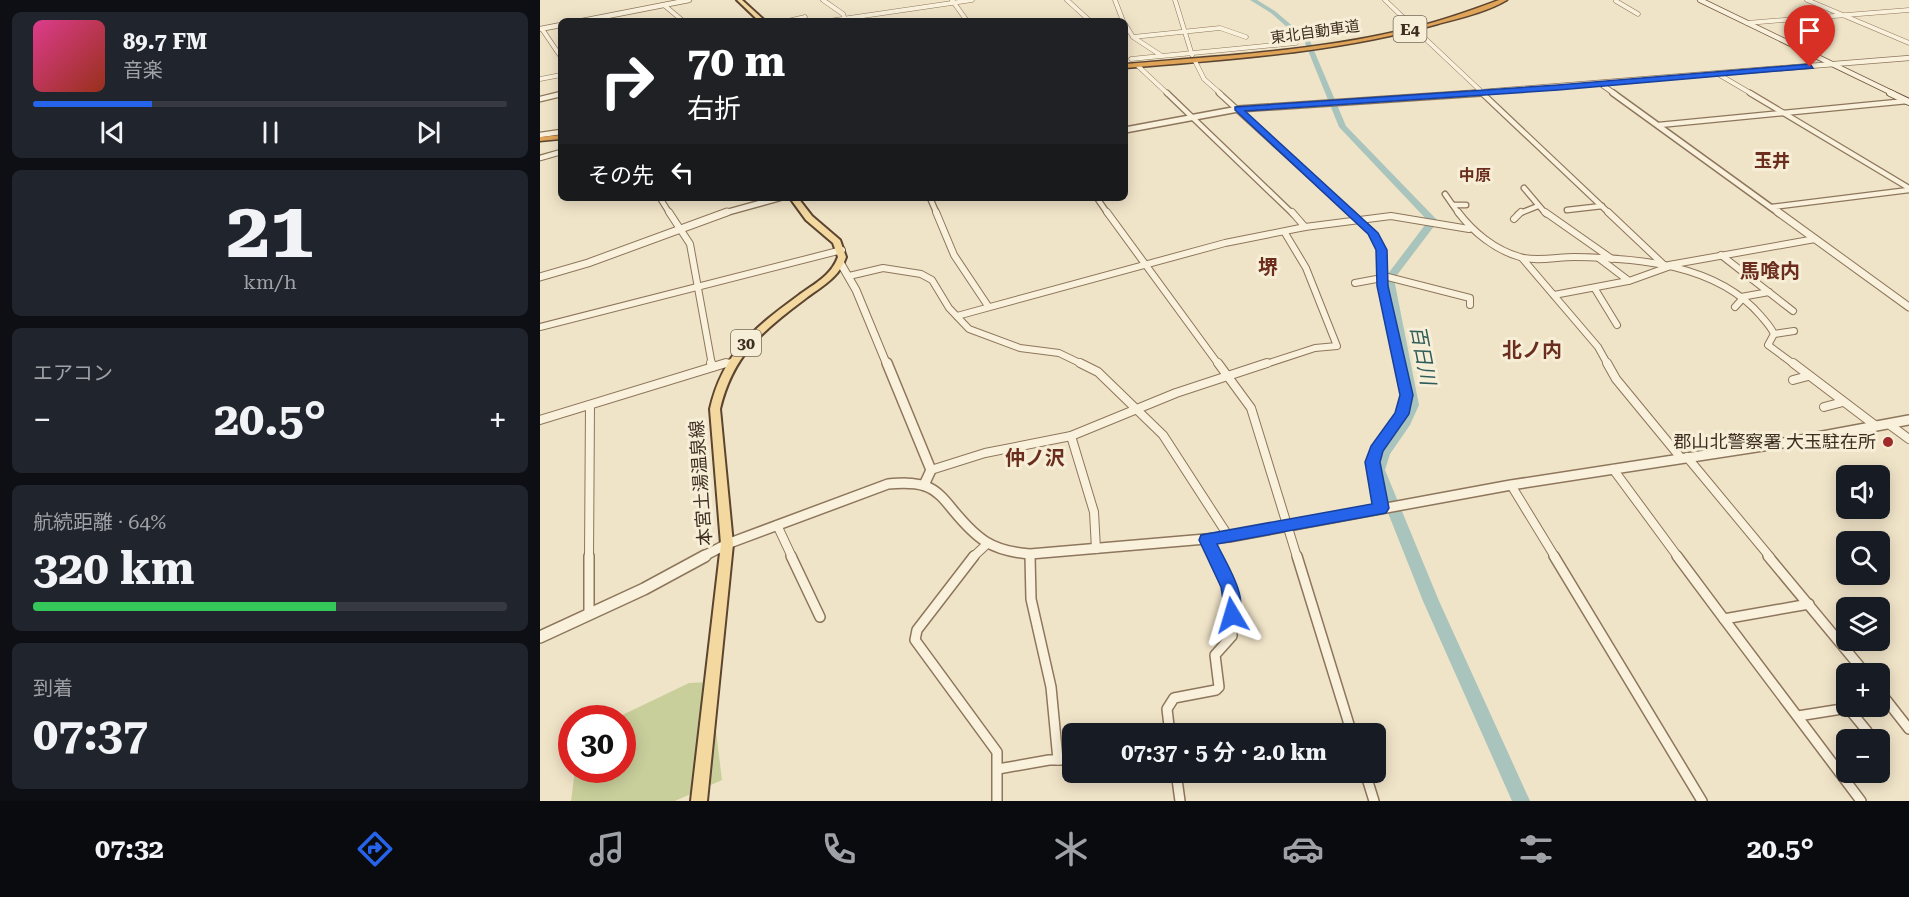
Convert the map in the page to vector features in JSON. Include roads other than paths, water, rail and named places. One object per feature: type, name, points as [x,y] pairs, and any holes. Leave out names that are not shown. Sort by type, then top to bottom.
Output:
[{"type":"highway","name":"東北自動車道","points":[[1313,46],[1425,23],[1496,0]]},
{"type":"highway","name":"東北自動車道","points":[[1128,62],[1313,46],[1429,25],[1504,0]]},
{"type":"highway","points":[[540,141],[558,138]]},
{"type":"main road","points":[[739,0],[759,18]]},
{"type":"main road","points":[[1700,0],[1908,100]]},
{"type":"main road","points":[[796,201],[809,218],[837,242],[842,250],[841,264]]},
{"type":"main road","name":"本宮土湯温泉線","points":[[699,801],[727,544],[715,409],[722,378],[731,363],[759,330],[822,283],[841,264]]},
{"type":"street","points":[[597,18],[689,0]]},
{"type":"street","points":[[823,0],[843,14],[844,18]]},
{"type":"street","points":[[856,18],[953,1],[972,0]]},
{"type":"street","points":[[1067,0],[1087,18]]},
{"type":"street","points":[[1115,0],[1122,18]]},
{"type":"street","points":[[1175,0],[1191,54]]},
{"type":"street","points":[[1386,0],[1411,25]]},
{"type":"street","points":[[1807,0],[1909,43]]},
{"type":"street","points":[[953,1],[965,18]]},
{"type":"street","points":[[1616,1],[1638,14]]},
{"type":"street","points":[[664,5],[679,18]]},
{"type":"street","points":[[1747,23],[1909,10]]},
{"type":"street","points":[[801,18],[805,17]]},
{"type":"street","points":[[558,26],[541,29],[558,53]]},
{"type":"street","points":[[1133,37],[1220,28],[1246,37]]},
{"type":"street","points":[[1128,29],[1133,37],[1162,56]]},
{"type":"street","points":[[1416,30],[1668,267]]},
{"type":"street","points":[[1128,62],[1162,56],[1299,46]]},
{"type":"street","points":[[1128,129],[1238,109],[1602,84],[1909,58]]},
{"type":"street","points":[[1195,61],[1204,80],[1373,233],[1387,277],[1407,395],[1402,414],[1376,450],[1372,462],[1384,508]]},
{"type":"street","points":[[1138,66],[1305,227]]},
{"type":"street","points":[[1718,74],[1909,189]]},
{"type":"street","points":[[540,80],[558,76]]},
{"type":"street","points":[[1602,84],[1909,307]]},
{"type":"street","points":[[540,99],[558,95]]},
{"type":"street","points":[[1659,125],[1908,100]]},
{"type":"street","points":[[540,135],[558,132]]},
{"type":"street","points":[[540,158],[558,153]]},
{"type":"street","points":[[1524,188],[1549,217],[1616,261]]},
{"type":"street","points":[[1772,207],[1909,189]]},
{"type":"street","points":[[1445,194],[1469,229]]},
{"type":"street","points":[[662,201],[690,244],[712,367]]},
{"type":"street","points":[[540,277],[588,263],[681,228],[769,201]]},
{"type":"street","points":[[931,201],[954,255],[988,306]]},
{"type":"street","points":[[1099,201],[1251,408],[1349,723]]},
{"type":"street","points":[[1453,205],[1466,205]]},
{"type":"street","points":[[1514,219],[1518,217],[1518,213],[1538,206]]},
{"type":"street","points":[[1567,210],[1602,206]]},
{"type":"street","points":[[957,316],[1225,243],[1285,233],[1305,227],[1391,216],[1469,229],[1522,258],[1605,356],[1616,379],[1857,663]]},
{"type":"street","points":[[924,485],[931,470],[985,453],[1071,436],[1136,409],[1228,376],[1315,348],[1337,346],[1306,268],[1285,233]]},
{"type":"street","points":[[1554,295],[1629,281],[1668,267],[1721,255],[1815,239]]},
{"type":"street","points":[[1633,246],[1642,244]]},
{"type":"street","points":[[540,327],[842,250]]},
{"type":"street","points":[[1721,255],[1793,311]]},
{"type":"street","points":[[1522,258],[1575,256],[1668,267],[1695,274],[1742,297],[1774,334]]},
{"type":"street","points":[[1600,259],[1629,281]]},
{"type":"street","points":[[841,264],[849,276],[931,470]]},
{"type":"street","points":[[849,276],[883,268],[921,274],[932,280],[957,316],[977,334],[1020,348],[1059,353],[1098,372],[1163,435],[1229,537]]},
{"type":"street","points":[[1355,283],[1387,277],[1458,292],[1470,298],[1470,305]]},
{"type":"street","points":[[1595,289],[1617,325]]},
{"type":"street","points":[[1735,307],[1742,297],[1769,292]]},
{"type":"street","points":[[1774,334],[1794,331]]},
{"type":"street","points":[[1774,334],[1768,345],[1876,426]]},
{"type":"street","points":[[540,420],[731,363]]},
{"type":"street","points":[[1793,380],[1808,376]]},
{"type":"street","points":[[1824,407],[1843,402]]},
{"type":"street","points":[[589,614],[590,405]]},
{"type":"street","points":[[540,637],[644,589],[727,544],[877,487],[908,482],[924,485],[940,494],[987,544],[1004,551],[1030,555],[1229,537],[1511,486],[1909,420]]},
{"type":"street","points":[[1890,424],[1909,439]]},
{"type":"street","points":[[1071,436],[1094,512],[1096,549]]},
{"type":"street","points":[[1613,469],[1861,801]]},
{"type":"street","points":[[1511,486],[1702,801]]},
{"type":"street","points":[[777,525],[820,617]]},
{"type":"street","points":[[1169,723],[1167,709],[1174,699],[1215,690],[1219,687],[1215,655],[1231,639],[1233,631],[1231,592],[1207,540]]},
{"type":"street","points":[[987,544],[972,558],[917,630],[915,640],[997,752],[997,801]]},
{"type":"street","points":[[1030,555],[1031,599],[1051,687],[1058,760]]},
{"type":"street","points":[[1724,619],[1809,604]]},
{"type":"street","points":[[1890,705],[1909,729]]},
{"type":"street","points":[[1798,716],[1848,708],[1866,729]]},
{"type":"street","points":[[998,769],[1062,760]]},
{"type":"street","points":[[1178,783],[1180,801]]},
{"type":"street","points":[[1368,783],[1374,801]]},
{"type":"waterway","name":"百日川","points":[[1253,0],[1273,12],[1308,42],[1343,127],[1433,221],[1389,279],[1413,405],[1406,422],[1384,452],[1378,470],[1431,601],[1521,801]]},
{"type":"place","name":"郡山北警察署 大玉駐在所","points":[[1888,442]]},
{"type":"district","name":"玉井","points":[[1772,161]]},
{"type":"district","name":"中原","points":[[1475,175]]},
{"type":"district","name":"堺","points":[[1268,267]]},
{"type":"district","name":"馬喰内","points":[[1770,271]]},
{"type":"district","name":"北ノ内","points":[[1532,350]]},
{"type":"district","name":"仲ノ沢","points":[[1035,458]]}]
